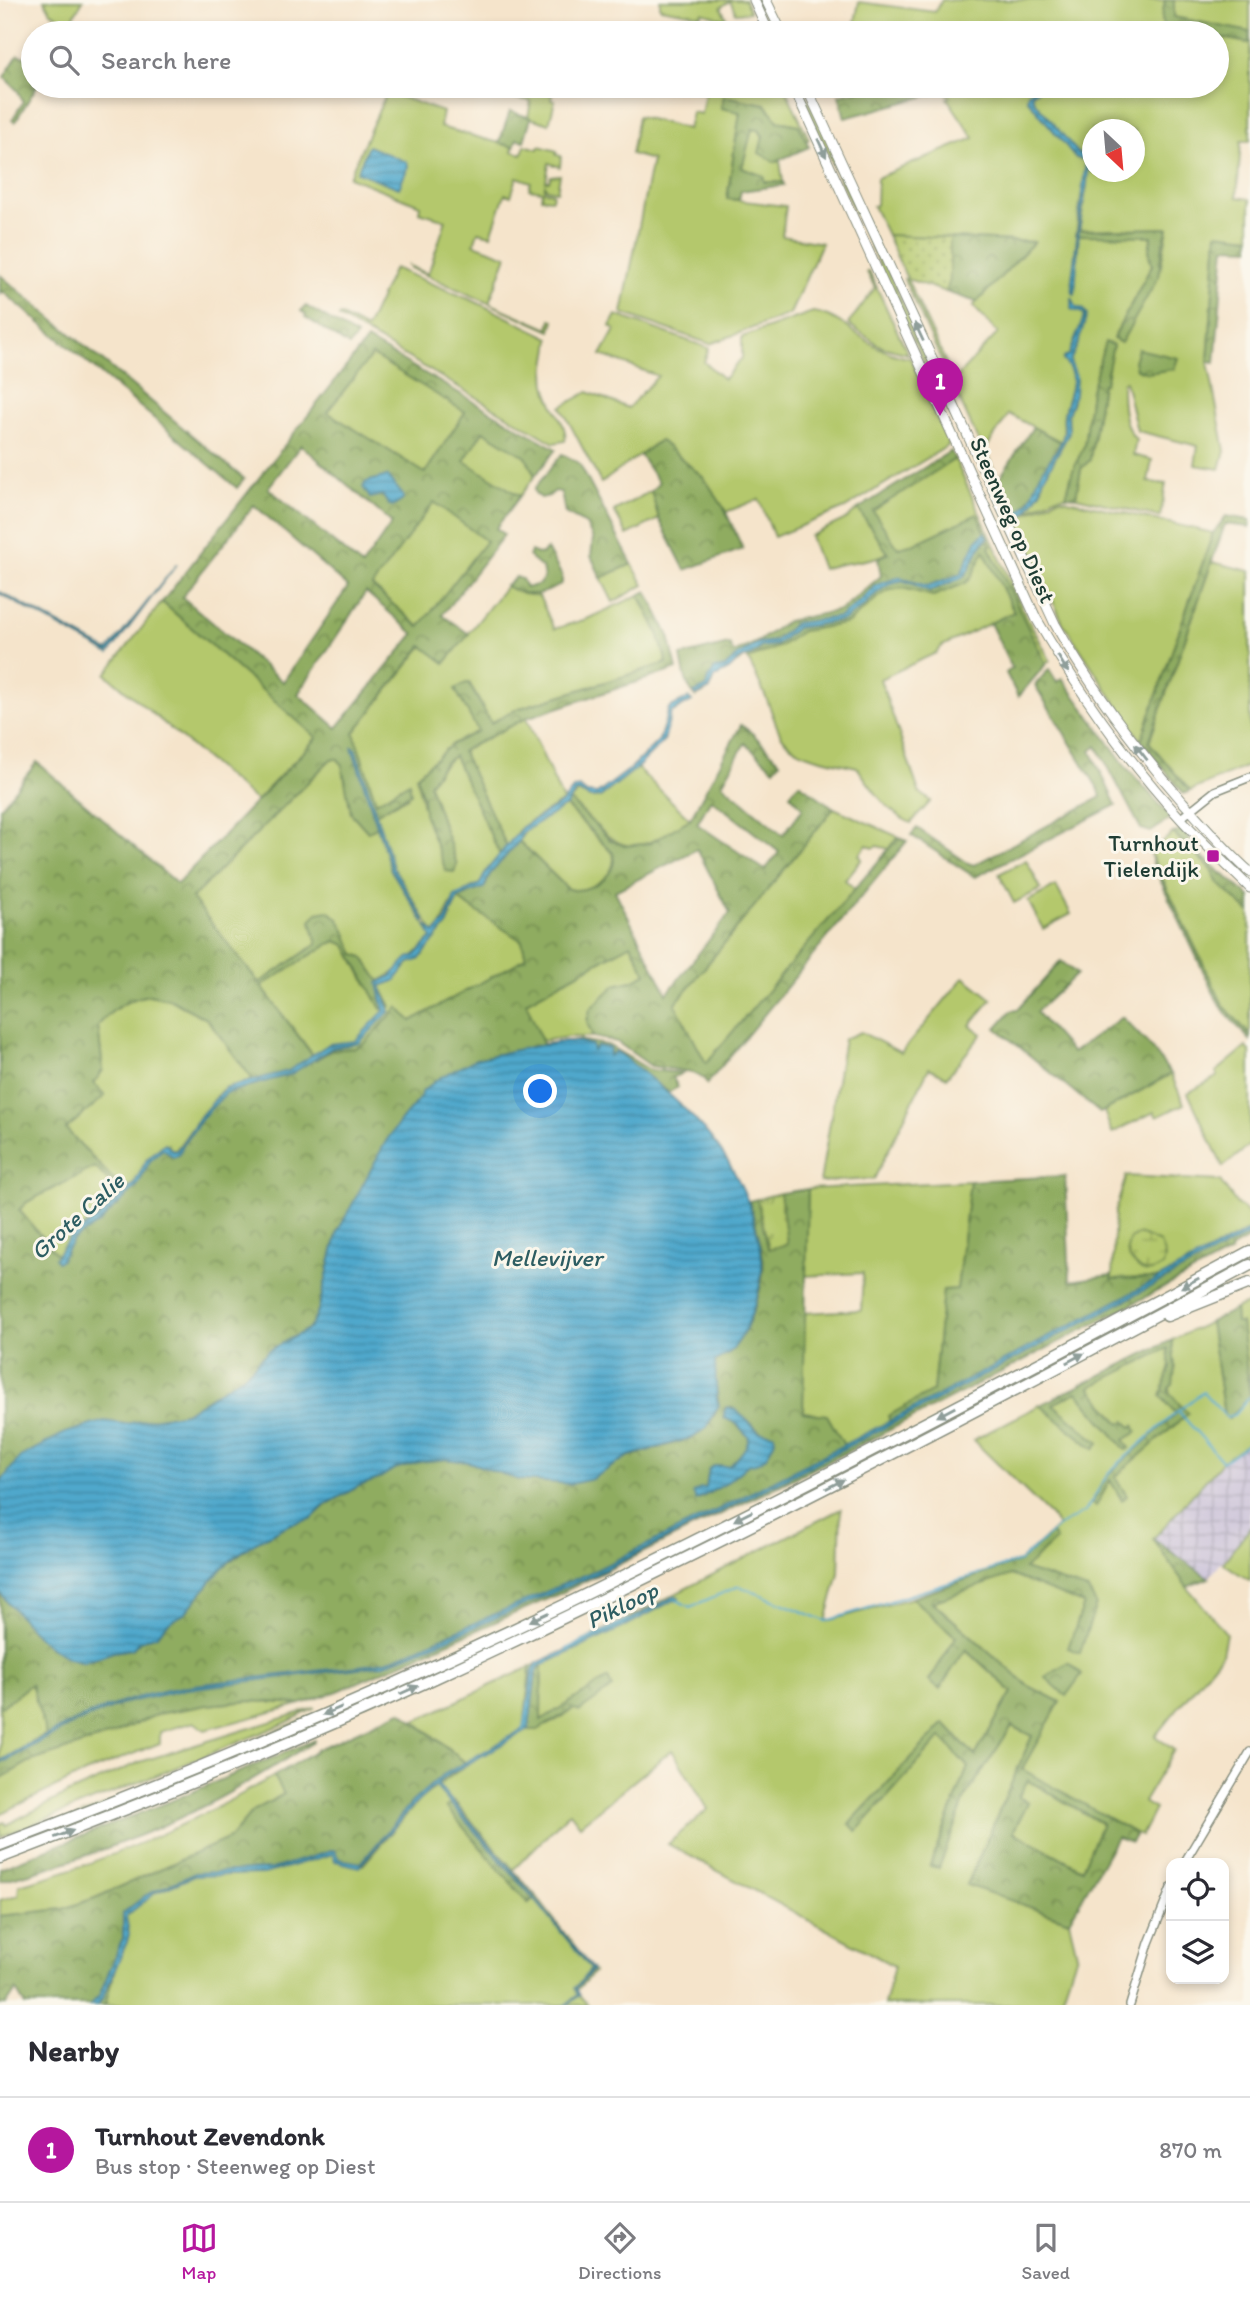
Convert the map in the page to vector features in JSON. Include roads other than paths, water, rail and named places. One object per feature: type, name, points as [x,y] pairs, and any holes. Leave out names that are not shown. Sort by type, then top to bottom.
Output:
[{"type":"highway","points":[[0,1845],[251,1745],[561,1606],[893,1440],[1250,1251]]},
{"type":"highway","points":[[0,1858],[257,1757],[430,1681],[576,1612],[899,1451],[1250,1265]]},
{"type":"highway","points":[[1153,1317],[1172,1314],[1250,1283]]},
{"type":"main road","points":[[754,0],[764,21]]},
{"type":"main road","points":[[766,0],[776,21]]},
{"type":"main road","name":"Steenweg op Diest","points":[[799,98],[1031,608],[1053,647],[1120,745],[1181,818],[1250,888]]},
{"type":"main road","name":"Steenweg op Diest","points":[[812,98],[1068,649],[1127,735],[1190,810],[1250,872]]},
{"type":"main road","points":[[957,443],[968,438]]},
{"type":"street","points":[[1181,818],[1215,791],[1250,777]]},
{"type":"street","points":[[1187,1858],[1250,1752]]},
{"type":"street","points":[[1130,2005],[1149,1943],[1166,1900]]},
{"type":"water","points":[[1027,98],[1033,98],[1082,155],[1082,159],[1076,158]]},
{"type":"water","points":[[368,146],[407,162],[408,167],[399,188],[357,172]]},
{"type":"water","points":[[1083,182],[1087,182],[1079,230],[1075,294],[1072,279]]},
{"type":"water","points":[[1072,297],[1076,307],[1083,309],[1087,315],[1070,361],[1076,377],[1075,394],[1068,414],[1069,433],[1043,480],[1041,491],[1024,515],[1017,518],[1014,513],[1024,508],[1030,499],[1064,434],[1065,408],[1072,381],[1069,367],[1063,360],[1069,355],[1085,314],[1071,309]]},
{"type":"water","points":[[387,476],[403,495],[403,500],[394,506],[389,505],[382,495],[370,498],[363,487],[366,482]]},
{"type":"water","points":[[985,532],[988,538],[962,578],[930,591],[904,581],[893,583],[845,620],[796,628],[776,645],[761,647],[715,677],[710,689],[696,696],[694,693],[706,687],[708,678],[715,669],[725,667],[759,643],[775,641],[795,623],[840,617],[876,585],[899,577],[927,586],[961,574],[976,541]]},
{"type":"water","points":[[177,564],[109,654],[0,594],[108,651]]},
{"type":"water","points":[[689,698],[692,701],[671,713],[664,741],[637,768],[600,797],[590,798],[575,793],[566,806],[523,832],[519,841],[490,874],[484,888],[458,899],[448,924],[419,960],[409,963],[395,981],[381,986],[390,1011],[359,1043],[332,1048],[291,1074],[226,1093],[205,1115],[179,1155],[173,1157],[163,1149],[150,1161],[138,1185],[99,1223],[73,1240],[57,1262],[55,1258],[70,1237],[98,1218],[134,1184],[147,1159],[165,1143],[173,1151],[177,1150],[202,1114],[225,1088],[288,1071],[329,1044],[355,1041],[384,1011],[378,983],[390,977],[432,938],[426,925],[435,933],[446,920],[455,896],[480,884],[487,870],[522,827],[562,803],[573,789],[579,787],[587,793],[597,794],[630,769],[659,740],[669,708]]},
{"type":"water","points":[[352,747],[355,748],[393,867],[424,922],[391,870]]},
{"type":"water","name":"Mellevijver","points":[[567,1041],[592,1045],[593,1051],[597,1046],[610,1048],[609,1056],[616,1051],[661,1087],[701,1126],[718,1147],[746,1196],[760,1244],[761,1277],[755,1304],[744,1332],[732,1350],[715,1362],[719,1405],[706,1428],[694,1437],[629,1456],[592,1479],[571,1484],[519,1480],[469,1462],[446,1459],[419,1462],[394,1469],[325,1505],[311,1519],[290,1524],[254,1543],[222,1568],[184,1614],[168,1623],[157,1635],[140,1641],[132,1649],[84,1662],[69,1658],[36,1635],[0,1593],[0,1483],[20,1457],[65,1433],[104,1421],[125,1424],[185,1413],[247,1373],[268,1351],[310,1328],[318,1311],[338,1231],[386,1141],[423,1091],[439,1078],[476,1059]]},
{"type":"water","points":[[1250,1230],[1250,1234],[695,1525],[600,1572],[445,1640],[383,1665],[186,1689],[125,1703],[73,1724],[0,1764],[0,1761],[73,1722],[146,1695],[202,1684],[360,1666],[397,1657],[598,1569],[717,1510]]},
{"type":"water","points":[[727,1407],[736,1410],[759,1432],[774,1434],[775,1440],[762,1460],[749,1464],[725,1484],[696,1500],[693,1493],[706,1488],[709,1469],[714,1466],[729,1466],[742,1453],[748,1441],[749,1437],[736,1423],[724,1418]]},
{"type":"water","points":[[675,1596],[679,1597],[678,1600],[540,1666],[536,1672],[529,1729],[437,1784],[517,1876],[593,1970],[576,1988],[580,1995],[567,2005],[578,1995],[575,1988],[591,1969],[536,1901],[435,1786],[415,1804],[359,1867],[335,1861],[333,1854],[264,1874],[194,1876],[155,1893],[126,1916],[129,1934],[127,1942],[103,1997],[98,2005],[90,2005],[99,1996],[123,1938],[123,1913],[146,1895],[195,1873],[272,1869],[334,1850],[339,1859],[361,1863],[412,1802],[441,1776],[525,1728],[532,1673],[537,1663],[608,1631]]},
{"type":"waterway","name":"Pikloop","points":[[677,1600],[690,1607],[739,1586],[826,1621],[1020,1561],[1058,1527],[1085,1512],[1109,1472],[1203,1392],[1226,1417],[1234,1415],[1250,1397]]},
{"type":"waterway","points":[[1179,1412],[1223,1462],[1250,1442]]},
{"type":"waterway","name":"Pikloop","points":[[567,1649],[628,1620]]},
{"type":"waterway","name":"Pikloop","points":[[524,1730],[529,1701]]},
{"type":"place","name":"Turnhout Zevendonk","points":[[940,416]]},
{"type":"place","name":"Turnhout Tielendijk","points":[[1213,856]]},
{"type":"water label","name":"Grote Calie","points":[[77,1216]]}]
